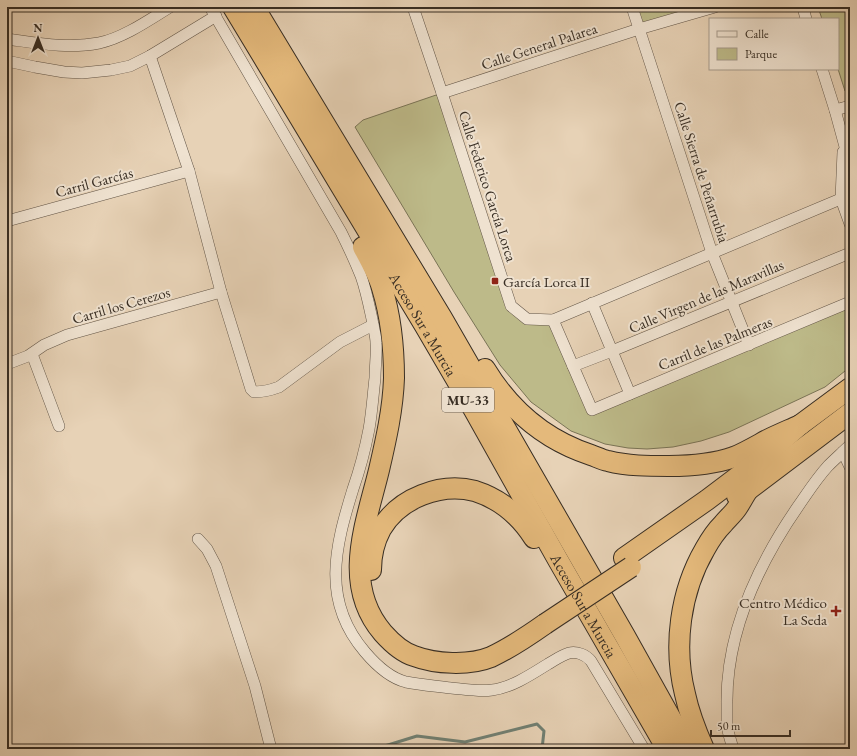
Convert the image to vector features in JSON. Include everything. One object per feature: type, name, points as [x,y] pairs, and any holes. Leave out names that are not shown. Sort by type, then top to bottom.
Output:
[{"type":"highway","name":"Acceso Sur a Murcia","points":[[233,7],[425,326],[667,749]]},
{"type":"highway","name":"Acceso Sur a Murcia","points":[[254,7],[442,318],[636,655],[688,749]]},
{"type":"highway","points":[[262,54],[376,273],[382,287],[389,316],[392,336],[394,377],[391,406],[384,449],[364,526],[360,556],[359,574],[368,609],[378,628],[396,646],[409,655],[422,660],[439,663],[473,661],[489,657],[520,640],[543,619]]},
{"type":"highway","points":[[442,318],[468,341],[488,374],[504,396],[528,420],[546,434],[561,442],[582,452],[608,461],[648,466],[696,465],[715,462],[734,457],[800,425]]},
{"type":"highway","points":[[628,562],[701,504],[756,463],[800,425],[850,388]]},
{"type":"highway","points":[[558,560],[542,550],[530,531],[510,510],[496,500],[474,491],[463,489],[444,489],[420,496],[409,501],[400,508],[382,528],[372,550],[370,571],[378,606],[393,629],[403,638],[425,649],[437,652],[467,652],[483,647],[543,619],[628,562],[748,490],[850,413]]},
{"type":"highway","points":[[704,749],[690,715],[681,678],[679,646],[682,614],[685,598],[692,577],[705,548],[721,525],[736,509],[748,490]]},
{"type":"street","points":[[7,39],[62,45],[100,43],[116,37],[170,7]]},
{"type":"street","name":"Calle Federico García Lorca","points":[[413,7],[511,306],[527,319],[553,320]]},
{"type":"street","name":"Calle Sierra de Peñarrubia","points":[[632,7],[712,253],[749,345]]},
{"type":"street","name":"Calle General Palarea","points":[[442,93],[639,29],[714,7]]},
{"type":"street","points":[[802,7],[806,18]]},
{"type":"street","points":[[7,61],[57,71],[82,73],[111,70],[130,66],[150,56],[213,12],[344,239],[361,276],[368,298],[376,343],[373,396],[362,462],[343,521],[336,569],[338,597],[346,622],[353,636],[368,657],[381,669],[394,677],[418,684],[470,690],[501,689],[570,653],[586,656],[591,660],[644,749]]},
{"type":"street","points":[[150,56],[188,171],[221,292],[251,389],[254,392],[279,387],[340,342],[373,325]]},
{"type":"street","points":[[822,70],[850,165]]},
{"type":"street","points":[[835,110],[850,106]]},
{"type":"street","points":[[844,142],[846,197],[850,224]]},
{"type":"street","name":"Carril Garcías","points":[[7,221],[188,171]]},
{"type":"street","points":[[573,366],[553,320],[846,197]]},
{"type":"street","name":"Calle Virgen de las Maravillas","points":[[573,366],[732,302],[850,252]]},
{"type":"street","name":"Carril los Cerezos","points":[[7,364],[25,358],[44,345],[67,335],[221,292]]},
{"type":"street","name":"Carril de las Palmeras","points":[[573,366],[592,410],[850,302]]},
{"type":"street","points":[[592,303],[630,394]]},
{"type":"street","points":[[32,354],[59,426]]},
{"type":"street","points":[[846,449],[850,467]]},
{"type":"street","points":[[733,749],[727,726],[727,688],[731,656],[740,616],[764,561],[785,525],[823,472],[846,449]]},
{"type":"street","points":[[198,539],[207,549],[216,566],[255,686],[271,749]]},
{"type":"green space","points":[[632,7],[715,7],[639,29]]},
{"type":"green space","points":[[818,7],[850,7],[850,90],[845,91],[838,70],[839,18],[822,18]]},
{"type":"green space","points":[[442,93],[511,306],[527,319],[553,320],[592,410],[850,302],[850,367],[825,387],[729,432],[701,441],[673,447],[647,449],[628,448],[605,444],[571,431],[531,402],[500,365],[454,292],[355,127],[363,120]]},
{"type":"waterway","points":[[375,749],[417,736],[465,742],[537,724],[544,731],[542,749]]},
{"type":"place","name":"García Lorca II","points":[[495,281]]},
{"type":"place","name":"Centro Médico La Seda","points":[[836,611]]}]
